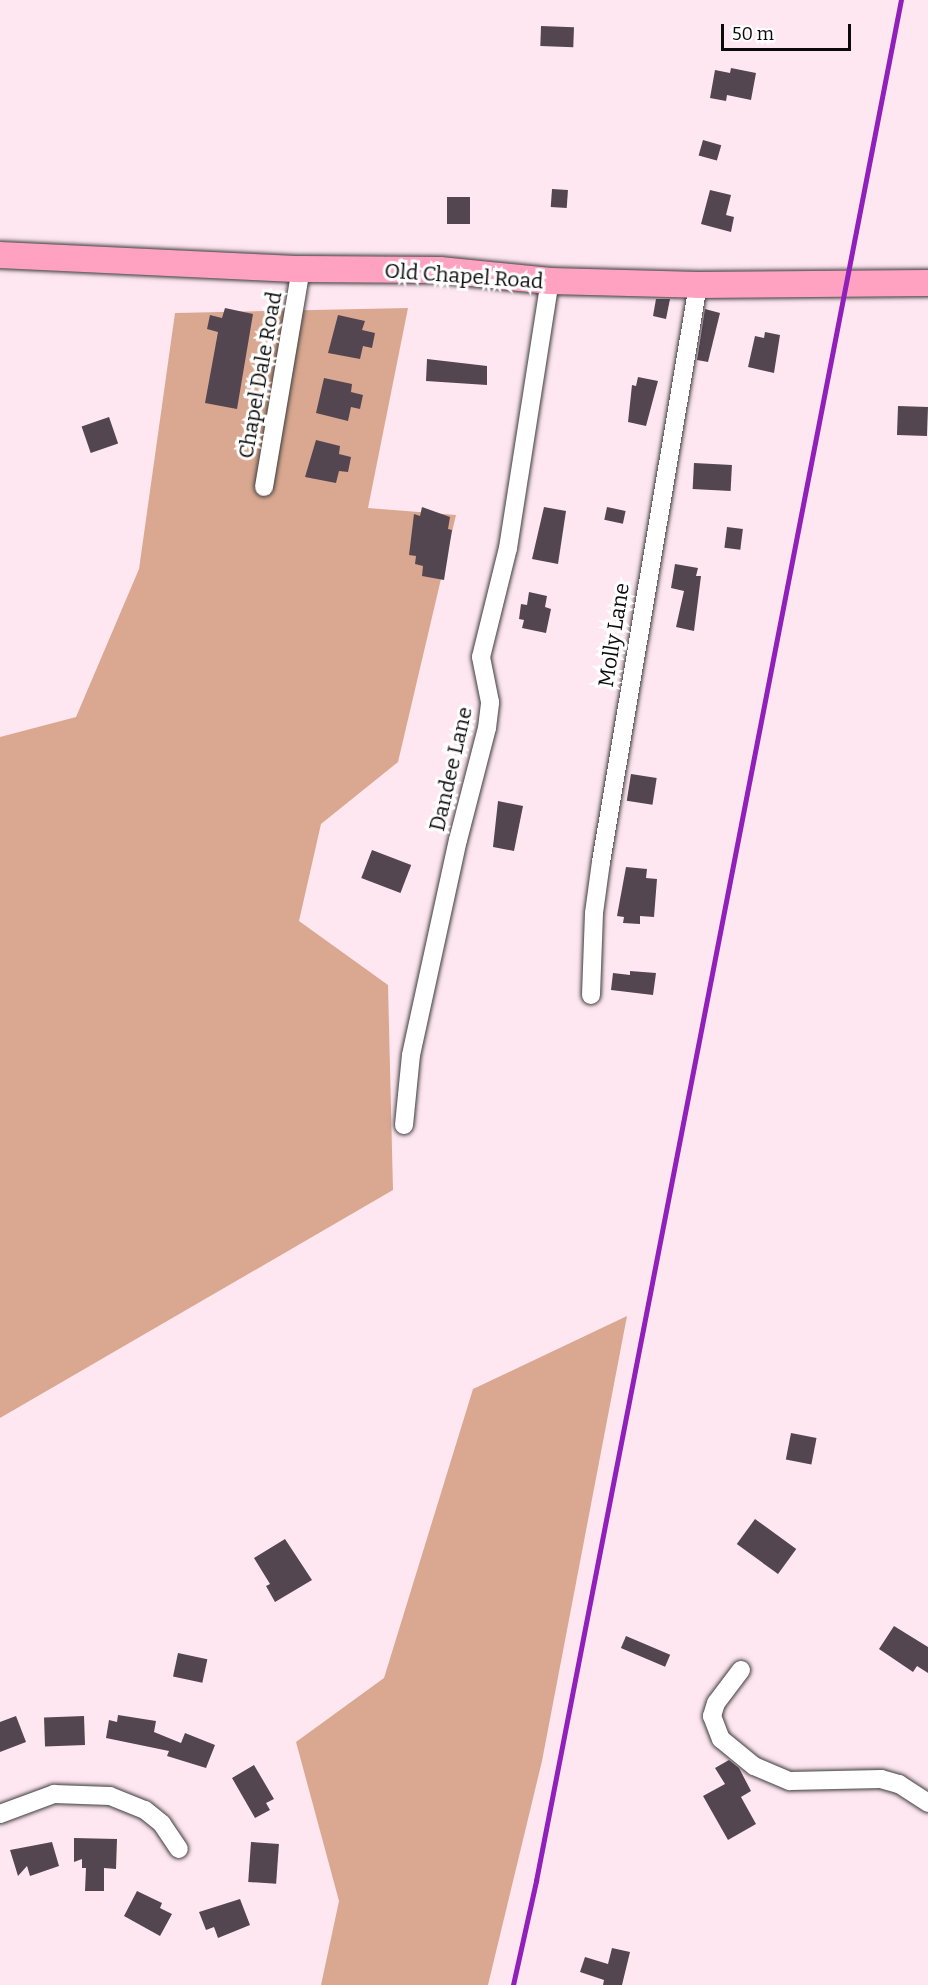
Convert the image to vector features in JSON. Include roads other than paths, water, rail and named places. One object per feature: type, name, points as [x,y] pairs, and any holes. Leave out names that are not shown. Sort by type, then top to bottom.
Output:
[{"type":"street","name":"Old Chapel Road","points":[[0,255],[301,270],[440,270],[550,281],[698,285],[928,284]]},
{"type":"street","name":"Chapel Dale Road","points":[[264,487],[301,270]]},
{"type":"street","name":"Dandee Lane","points":[[404,1125],[411,1055],[458,840],[487,728],[490,702],[480,657],[508,548],[550,281]]},
{"type":"street","name":"Molly Lane","points":[[591,994],[594,913],[603,851],[698,285]]},
{"type":"street","points":[[741,1670],[716,1703],[712,1716],[721,1739],[754,1766],[790,1781],[881,1779],[899,1784],[928,1803]]},
{"type":"street","points":[[0,1814],[54,1794],[110,1796],[145,1810],[162,1824],[179,1849]]},
{"type":"railway","points":[[513,1985],[536,1881],[901,0]]}]
